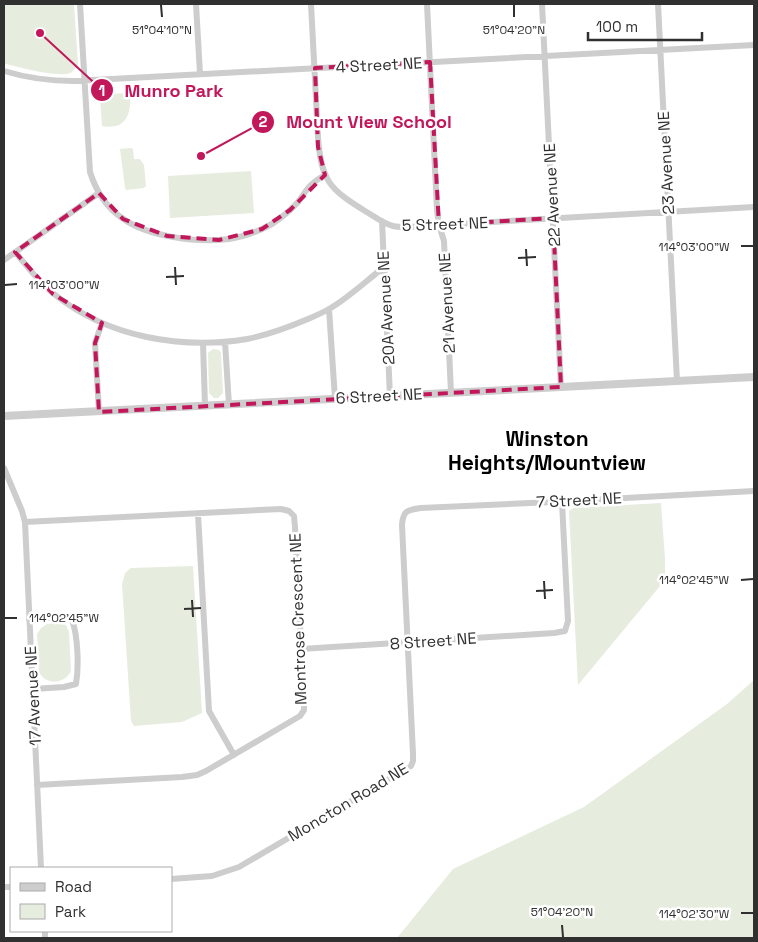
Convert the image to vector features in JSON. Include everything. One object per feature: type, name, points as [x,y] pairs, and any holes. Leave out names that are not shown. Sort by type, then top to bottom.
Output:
[{"type":"street","points":[[80,4],[90,172],[99,193],[116,213],[138,227],[167,236],[219,240],[252,233],[272,224],[290,210],[313,183],[324,175],[318,146],[312,4]]},
{"type":"street","points":[[196,4],[200,74]]},
{"type":"street","name":"21 Avenue NE","points":[[427,4],[437,210],[444,241],[451,393]]},
{"type":"street","name":"22 Avenue NE","points":[[542,4],[561,387]]},
{"type":"street","name":"23 Avenue NE","points":[[658,4],[677,381]]},
{"type":"street","name":"4 Street NE","points":[[4,71],[43,80],[58,81],[754,45]]},
{"type":"street","name":"5 Street NE","points":[[324,175],[343,197],[382,221],[398,226],[754,207]]},
{"type":"street","points":[[4,260],[99,193]]},
{"type":"street","name":"20A Avenue NE","points":[[382,221],[390,396]]},
{"type":"street","points":[[15,252],[53,294],[89,318],[148,338],[203,343],[249,339],[278,331],[329,309],[384,268]]},
{"type":"street","points":[[329,309],[335,399]]},
{"type":"street","points":[[99,412],[95,343],[102,323]]},
{"type":"street","points":[[225,342],[228,405]]},
{"type":"street","points":[[203,343],[205,406]]},
{"type":"street","name":"6 Street NE","points":[[4,416],[754,377]]},
{"type":"street","name":"17 Avenue NE","points":[[4,468],[22,511],[24,522],[41,867]]},
{"type":"street","name":"7 Street NE","points":[[408,643],[402,518],[405,512],[411,509],[754,491]]},
{"type":"street","name":"8 Street NE","points":[[301,649],[565,631],[568,621],[562,502]]},
{"type":"street","name":"Montrose Crescent NE","points":[[24,522],[281,509],[289,511],[294,516],[304,703],[304,710],[300,716],[202,773],[190,776],[37,785]]},
{"type":"street","points":[[198,514],[209,711],[234,755]]},
{"type":"street","points":[[29,619],[62,617],[72,620],[75,630],[78,674],[76,684],[64,687],[33,689]]},
{"type":"street","name":"Moncton Road NE","points":[[172,879],[212,876],[238,867],[411,766],[414,754],[408,643]]},
{"type":"highlighted area","points":[[430,62],[439,225],[553,218],[561,387],[99,412],[95,343],[102,323],[53,294],[15,252],[99,193],[123,219],[167,236],[219,240],[262,229],[290,210],[325,175],[318,147],[315,68]]},
{"type":"green space","points":[[4,4],[74,4],[78,65],[72,72],[67,74],[49,73],[4,63]]},
{"type":"green space","points":[[130,93],[130,108],[124,121],[115,126],[102,126],[100,98],[105,94]]},
{"type":"green space","points":[[120,149],[133,149],[134,159],[140,159],[144,165],[146,186],[144,188],[126,190]]},
{"type":"green space","points":[[251,171],[254,213],[170,218],[168,176]]},
{"type":"green space","points":[[213,349],[219,350],[221,353],[223,393],[218,398],[214,398],[209,393],[208,353]]},
{"type":"green space","points":[[661,503],[665,580],[578,685],[569,511],[573,508]]},
{"type":"green space","points":[[193,566],[202,713],[182,722],[134,726],[131,721],[122,584],[125,573],[131,568]]},
{"type":"green space","points":[[60,623],[66,625],[69,632],[71,671],[64,679],[55,682],[46,680],[39,672],[37,634],[47,624]]},
{"type":"green space","points":[[754,680],[754,938],[397,938],[453,869],[584,807],[727,704]]},
{"type":"place","name":"Munro Park","points":[[40,33]]},
{"type":"place","name":"Mount View School","points":[[201,156]]},
{"type":"district","name":"Winston Heights/Mountview","points":[[547,450]]}]
